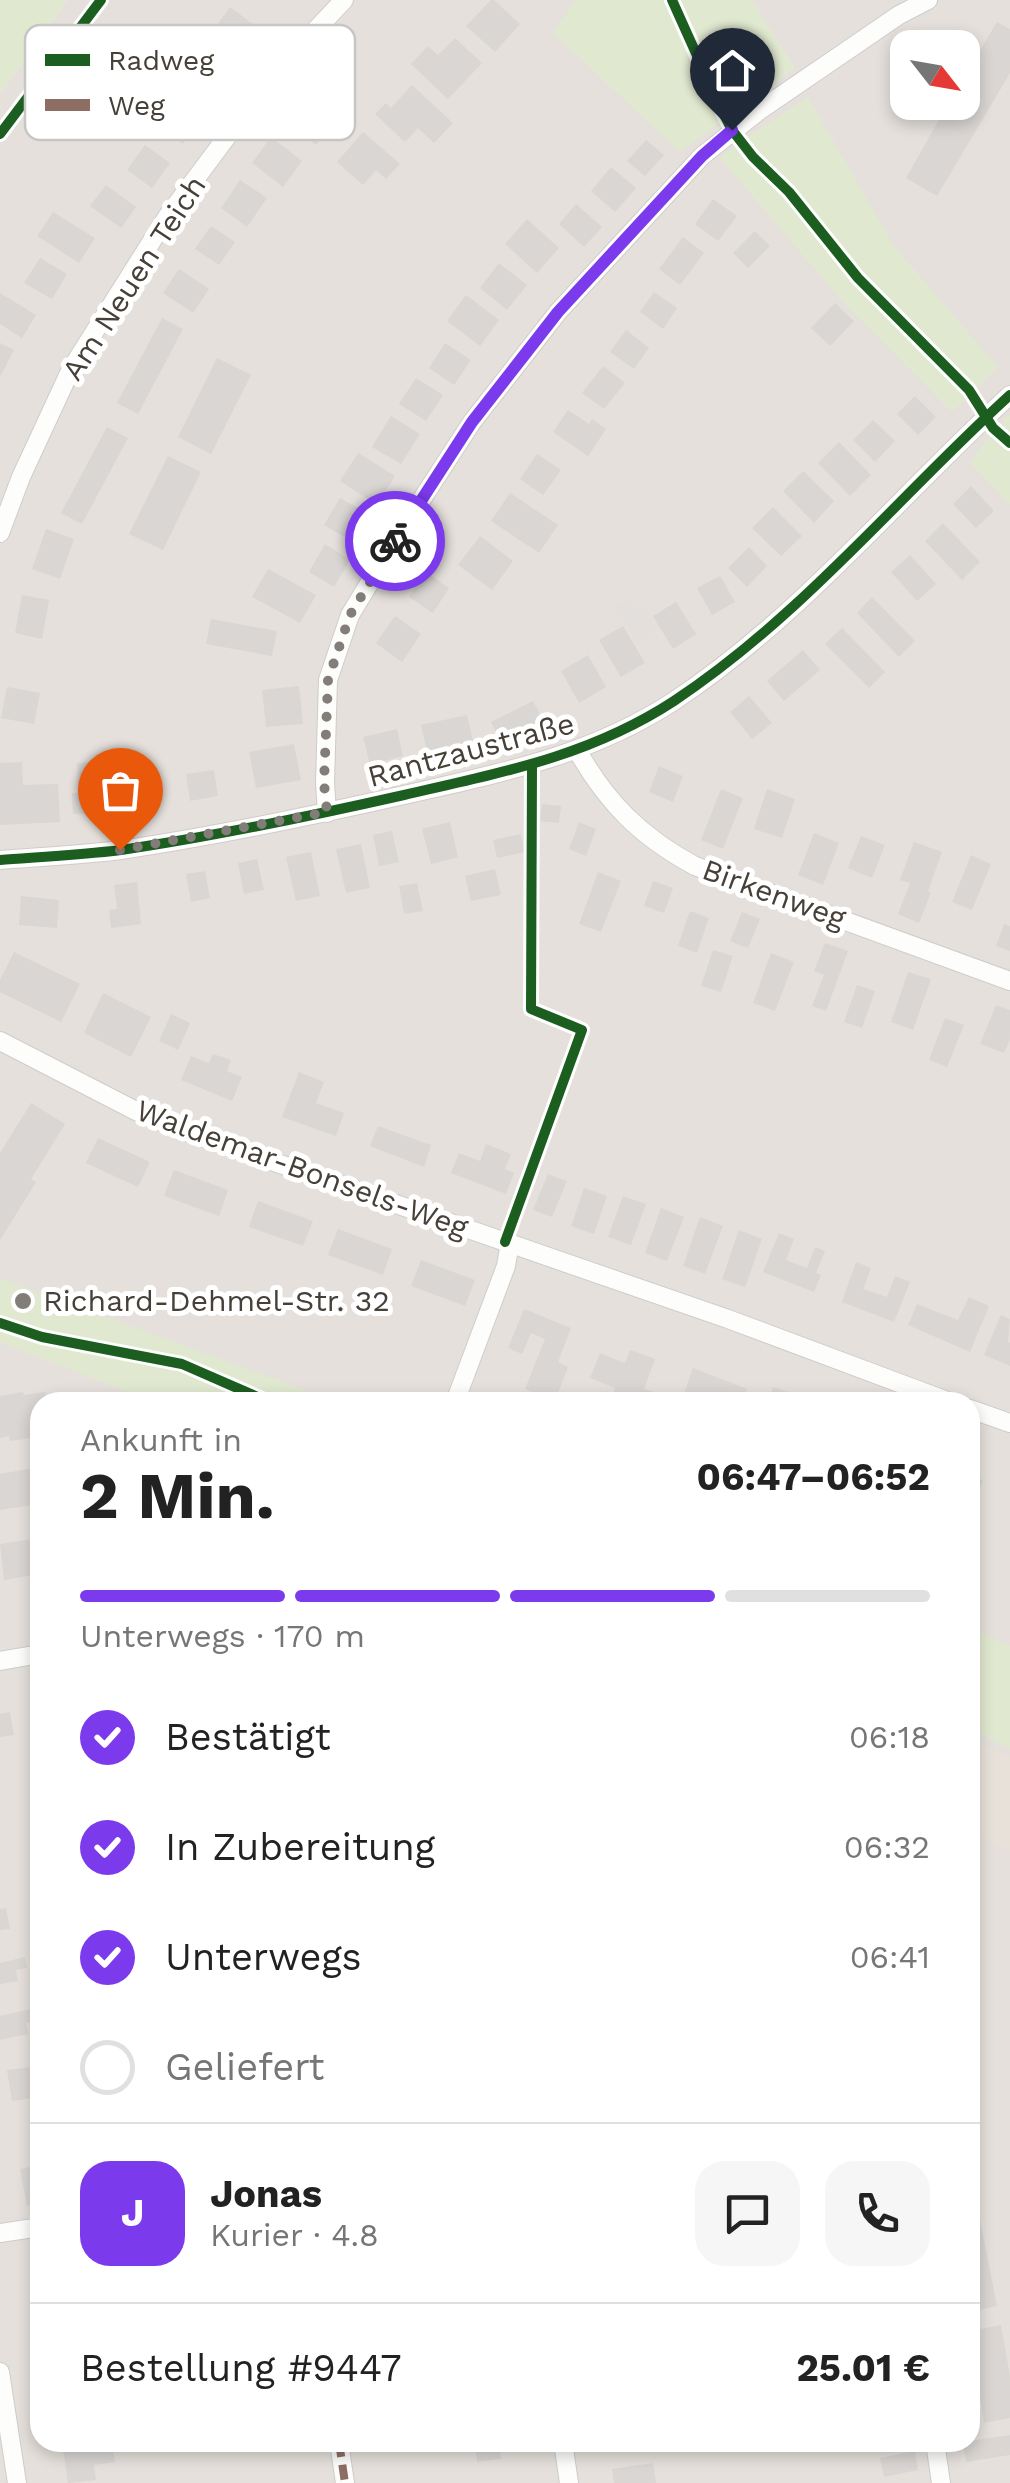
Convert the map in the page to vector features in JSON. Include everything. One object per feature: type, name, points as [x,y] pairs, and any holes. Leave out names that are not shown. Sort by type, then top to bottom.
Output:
[{"type":"street","name":"Am Neuen Teich","points":[[320,25],[344,0]]},
{"type":"street","points":[[327,812],[324,783],[328,680],[350,615],[472,422],[558,312],[702,156],[760,110],[898,16],[928,0]]},
{"type":"street","name":"Am Neuen Teich","points":[[0,533],[71,369],[167,218],[225,140]]},
{"type":"street","name":"Rantzaustraße","points":[[0,860],[120,850],[327,812],[532,766],[618,733],[672,702],[785,616],[1010,395]]},
{"type":"street","name":"Birkenweg","points":[[578,750],[594,781],[611,801],[662,848],[678,857],[1010,981]]},
{"type":"street","name":"Waldemar-Bonsels-Weg","points":[[0,1041],[136,1111],[182,1130],[728,1319],[923,1392]]},
{"type":"street","points":[[459,1392],[506,1266],[510,1242]]},
{"type":"street","points":[[980,1414],[1010,1424]]},
{"type":"street","points":[[0,1661],[30,1656]]},
{"type":"street","points":[[0,2233],[30,2228]]},
{"type":"street","points":[[0,2372],[18,2483]]},
{"type":"street","points":[[340,2452],[345,2483]]},
{"type":"street","points":[[564,2452],[568,2483]]},
{"type":"street","points":[[936,2452],[941,2483]]},
{"type":"shaded area","points":[[68,0],[1010,0],[1010,2483],[0,2483],[0,94],[25,59],[25,140],[355,140],[355,25],[50,25]]},
{"type":"shaded area","points":[[625,602],[631,612],[641,605],[656,631],[639,643],[615,608]]},
{"type":"shaded area","points":[[980,1744],[1010,1757],[1010,1850],[980,1834]]},
{"type":"green space","points":[[0,0],[68,0],[50,25],[25,25],[25,59],[0,94]]},
{"type":"green space","points":[[576,0],[752,0],[795,68],[680,152],[553,33]]},
{"type":"green space","points":[[808,97],[893,245],[998,367],[952,412],[843,302],[720,158]]},
{"type":"green space","points":[[1010,414],[1010,505],[970,463]]},
{"type":"green space","points":[[0,1278],[311,1392],[128,1392],[0,1342]]},
{"type":"green space","points":[[980,1632],[1010,1646],[1010,1749],[980,1733]]},
{"type":"building","points":[[491,0],[520,24],[495,52],[466,26]]},
{"type":"building","points":[[230,7],[253,24],[252,25],[217,25]]},
{"type":"building","points":[[997,22],[1010,29],[1010,73],[937,196],[906,178],[939,120],[980,120],[980,50]]},
{"type":"building","points":[[455,38],[482,63],[448,99],[411,64],[428,46],[438,55]]},
{"type":"building","points":[[412,85],[453,123],[434,143],[418,128],[405,142],[375,114],[386,103],[391,108]]},
{"type":"building","points":[[363,132],[400,164],[386,179],[376,170],[363,185],[337,162]]},
{"type":"building","points":[[269,140],[275,140],[302,161],[283,187],[252,163]]},
{"type":"building","points":[[646,140],[664,155],[645,176],[627,161]]},
{"type":"building","points":[[145,145],[170,163],[152,188],[127,170]]},
{"type":"building","points":[[611,167],[636,188],[615,212],[591,191]]},
{"type":"building","points":[[240,180],[267,198],[247,227],[221,208]]},
{"type":"building","points":[[106,185],[136,207],[121,228],[90,206]]},
{"type":"building","points":[[713,199],[737,216],[718,241],[695,224]]},
{"type":"building","points":[[576,204],[602,227],[584,247],[559,224]]},
{"type":"building","points":[[53,212],[95,238],[79,263],[37,236]]},
{"type":"building","points":[[527,219],[559,248],[537,273],[505,244]]},
{"type":"building","points":[[211,226],[235,242],[219,265],[195,249]]},
{"type":"building","points":[[755,231],[770,246],[748,268],[733,253]]},
{"type":"building","points":[[683,237],[704,253],[680,285],[659,269]]},
{"type":"building","points":[[40,258],[67,274],[52,299],[24,283]]},
{"type":"building","points":[[499,263],[527,285],[507,310],[480,288]]},
{"type":"building","points":[[179,269],[209,289],[193,313],[163,293]]},
{"type":"building","points":[[654,292],[677,308],[663,329],[640,312]]},
{"type":"building","points":[[0,293],[36,315],[22,338],[0,324]]},
{"type":"building","points":[[466,295],[499,320],[480,346],[447,321]]},
{"type":"building","points":[[835,303],[854,321],[830,346],[811,328]]},
{"type":"building","points":[[162,318],[183,329],[138,414],[117,403]]},
{"type":"building","points":[[626,330],[649,348],[634,369],[610,352]]},
{"type":"building","points":[[0,343],[14,350],[0,377]]},
{"type":"building","points":[[445,343],[471,360],[454,385],[429,368]]},
{"type":"building","points":[[217,358],[251,375],[211,454],[178,437]]},
{"type":"building","points":[[603,366],[625,383],[604,409],[582,393]]},
{"type":"building","points":[[416,378],[443,395],[426,421],[399,404]]},
{"type":"building","points":[[915,396],[936,417],[918,435],[897,414]]},
{"type":"building","points":[[568,410],[589,424],[592,419],[606,429],[588,456],[553,432]]},
{"type":"building","points":[[391,416],[420,434],[401,464],[372,447]]},
{"type":"building","points":[[873,420],[895,441],[875,462],[853,440]]},
{"type":"building","points":[[107,427],[128,438],[82,524],[61,513]]},
{"type":"building","points":[[839,442],[871,475],[850,496],[818,463]]},
{"type":"building","points":[[358,453],[395,476],[377,505],[340,481]]},
{"type":"building","points":[[537,454],[561,470],[543,495],[520,479]]},
{"type":"building","points":[[168,456],[201,472],[163,550],[129,534]]},
{"type":"building","points":[[803,471],[834,501],[814,523],[783,491]]},
{"type":"building","points":[[971,486],[994,511],[976,528],[953,504]]},
{"type":"building","points":[[510,493],[558,525],[539,553],[491,521]]},
{"type":"building","points":[[340,498],[374,517],[358,545],[324,525]]},
{"type":"building","points":[[773,507],[802,536],[781,556],[752,528]]},
{"type":"building","points":[[943,523],[980,562],[962,580],[925,541]]},
{"type":"building","points":[[46,529],[74,539],[60,579],[32,569]]},
{"type":"building","points":[[480,536],[513,561],[492,590],[458,565]]},
{"type":"building","points":[[325,544],[350,560],[334,587],[309,572]]},
{"type":"building","points":[[749,547],[767,566],[747,587],[728,568]]},
{"type":"building","points":[[910,555],[936,584],[917,601],[891,572]]},
{"type":"building","points":[[268,569],[316,595],[300,623],[252,597]]},
{"type":"building","points":[[426,572],[449,588],[433,613],[409,597]]},
{"type":"building","points":[[720,576],[735,602],[712,615],[697,588]]},
{"type":"building","points":[[22,595],[49,600],[42,639],[15,633]]},
{"type":"building","points":[[872,597],[915,641],[899,657],[857,613]]},
{"type":"building","points":[[676,602],[696,634],[673,649],[653,616]]},
{"type":"building","points":[[395,616],[421,634],[402,662],[376,643]]},
{"type":"building","points":[[211,619],[277,631],[272,656],[206,644]]},
{"type":"building","points":[[623,626],[645,663],[621,677],[599,640]]},
{"type":"building","points":[[842,628],[885,672],[869,688],[825,644]]},
{"type":"building","points":[[803,650],[820,670],[784,701],[767,681]]},
{"type":"building","points":[[588,655],[606,687],[579,703],[561,671]]},
{"type":"building","points":[[299,686],[303,724],[266,727],[262,690]]},
{"type":"building","points":[[7,687],[40,693],[34,724],[1,718]]},
{"type":"building","points":[[749,696],[772,723],[752,739],[730,712]]},
{"type":"building","points":[[533,701],[545,723],[502,745],[491,722]]},
{"type":"building","points":[[467,715],[473,741],[427,751],[421,725]]},
{"type":"building","points":[[397,729],[403,756],[370,765],[363,737]]},
{"type":"building","points":[[294,744],[301,780],[256,788],[249,752]]},
{"type":"building","points":[[22,762],[23,785],[58,784],[60,822],[0,825],[0,763]]},
{"type":"building","points":[[89,762],[91,793],[97,793],[98,813],[73,814],[72,793],[78,793],[77,763]]},
{"type":"building","points":[[659,766],[683,776],[673,802],[649,792]]},
{"type":"building","points":[[214,770],[218,796],[190,801],[186,774]]},
{"type":"building","points":[[144,771],[148,808],[123,811],[119,774]]},
{"type":"building","points":[[721,789],[743,798],[723,849],[701,840]]},
{"type":"building","points":[[767,789],[795,799],[782,838],[754,829]]},
{"type":"building","points":[[542,804],[561,806],[559,823],[540,821]]},
{"type":"building","points":[[450,822],[458,857],[431,864],[422,829]]},
{"type":"building","points":[[579,822],[596,829],[586,856],[569,849]]},
{"type":"building","points":[[392,831],[399,862],[379,866],[373,835]]},
{"type":"building","points":[[814,833],[839,843],[823,885],[798,875]]},
{"type":"building","points":[[521,834],[525,852],[497,858],[493,840]]},
{"type":"building","points":[[861,836],[885,845],[872,878],[848,868]]},
{"type":"building","points":[[914,842],[942,852],[919,923],[898,914],[910,883],[900,880]]},
{"type":"building","points":[[361,844],[370,888],[346,893],[336,849]]},
{"type":"building","points":[[311,852],[320,896],[296,901],[286,857]]},
{"type":"building","points":[[971,855],[991,864],[972,910],[952,902]]},
{"type":"building","points":[[257,859],[264,890],[244,894],[238,863]]},
{"type":"building","points":[[495,869],[501,895],[471,901],[465,876]]},
{"type":"building","points":[[205,871],[210,898],[191,902],[186,874]]},
{"type":"building","points":[[598,872],[621,881],[601,932],[579,924]]},
{"type":"building","points":[[653,881],[673,888],[664,913],[644,906]]},
{"type":"building","points":[[137,882],[141,924],[111,928],[109,910],[117,909],[114,885]]},
{"type":"building","points":[[417,883],[423,911],[404,914],[399,886]]},
{"type":"building","points":[[21,896],[59,900],[57,928],[19,925]]},
{"type":"building","points":[[690,911],[709,918],[697,953],[678,946]]},
{"type":"building","points":[[742,912],[760,919],[748,948],[730,941]]},
{"type":"building","points":[[1004,924],[1010,926],[1010,951],[996,946]]},
{"type":"building","points":[[825,943],[848,951],[826,1011],[812,1006],[824,975],[814,971]]},
{"type":"building","points":[[713,950],[733,956],[721,992],[701,986]]},
{"type":"building","points":[[14,952],[80,984],[61,1022],[0,992],[0,980]]},
{"type":"building","points":[[771,953],[794,962],[775,1011],[753,1003]]},
{"type":"building","points":[[908,972],[931,979],[913,1030],[891,1022]]},
{"type":"building","points":[[857,985],[875,991],[862,1028],[844,1022]]},
{"type":"building","points":[[103,993],[151,1017],[131,1057],[84,1033]]},
{"type":"building","points":[[996,1005],[1010,1010],[1010,1039],[1004,1053],[980,1044]]},
{"type":"building","points":[[171,1014],[190,1023],[178,1050],[159,1041]]},
{"type":"building","points":[[945,1018],[964,1025],[947,1067],[929,1060]]},
{"type":"building","points":[[213,1054],[231,1060],[227,1071],[242,1077],[232,1101],[181,1080],[191,1056],[209,1063]]},
{"type":"building","points":[[299,1072],[324,1082],[316,1103],[344,1113],[336,1136],[282,1117]]},
{"type":"building","points":[[31,1103],[65,1124],[31,1179],[36,1182],[0,1240],[0,1153]]},
{"type":"building","points":[[378,1126],[431,1145],[424,1167],[370,1146]]},
{"type":"building","points":[[98,1138],[150,1162],[138,1187],[86,1163]]},
{"type":"building","points":[[486,1144],[511,1154],[505,1169],[514,1173],[506,1194],[451,1173],[459,1153],[480,1161]]},
{"type":"building","points":[[174,1170],[228,1190],[219,1216],[164,1196]]},
{"type":"building","points":[[548,1174],[567,1181],[552,1217],[533,1210]]},
{"type":"building","points":[[584,1188],[607,1196],[594,1234],[571,1226]]},
{"type":"building","points":[[623,1196],[646,1204],[631,1245],[608,1237]]},
{"type":"building","points":[[258,1201],[313,1221],[303,1246],[249,1227]]},
{"type":"building","points":[[661,1208],[684,1217],[667,1261],[645,1253]]},
{"type":"building","points":[[700,1217],[723,1226],[705,1274],[683,1266]]},
{"type":"building","points":[[338,1229],[392,1249],[383,1275],[328,1255]]},
{"type":"building","points":[[739,1230],[762,1239],[745,1287],[722,1279]]},
{"type":"building","points":[[779,1233],[794,1239],[786,1260],[807,1268],[815,1247],[825,1251],[814,1292],[763,1272]]},
{"type":"building","points":[[421,1260],[475,1280],[465,1306],[411,1286]]},
{"type":"building","points":[[856,1262],[871,1268],[863,1289],[887,1297],[895,1276],[910,1282],[894,1322],[842,1302]]},
{"type":"building","points":[[969,1297],[989,1306],[970,1352],[908,1325],[917,1304],[958,1320]]},
{"type":"building","points":[[524,1309],[571,1328],[558,1362],[568,1367],[558,1392],[525,1389],[545,1339],[531,1333],[522,1354],[508,1348]]},
{"type":"building","points":[[1001,1315],[1010,1319],[1010,1366],[984,1355]]},
{"type":"building","points":[[630,1350],[655,1359],[644,1389],[654,1392],[614,1392],[615,1388],[590,1378],[600,1353],[625,1363]]},
{"type":"building","points":[[693,1368],[747,1389],[746,1392],[685,1392]]},
{"type":"building","points":[[30,1394],[30,1438],[0,1438],[0,1396]]},
{"type":"building","points":[[30,1469],[30,1505],[0,1510],[0,1474]]},
{"type":"building","points":[[30,1540],[30,1576],[4,1580],[0,1544]]},
{"type":"building","points":[[10,1712],[14,1735],[0,1737],[0,1714]]},
{"type":"building","points":[[6,1908],[10,1929],[0,1930],[0,1909]]},
{"type":"building","points":[[25,1957],[27,1968],[16,1970],[18,1981],[0,1984],[0,1963]]},
{"type":"building","points":[[30,2009],[28,2034],[0,2040],[0,2016]]},
{"type":"building","points":[[30,2067],[30,2098],[12,2101],[7,2070]]},
{"type":"building","points":[[30,2167],[30,2205],[27,2206],[20,2169]]},
{"type":"building","points":[[980,2220],[997,2306],[980,2310]]},
{"type":"building","points":[[1001,2325],[1010,2376],[1010,2418],[984,2423],[980,2397],[980,2329]]},
{"type":"building","points":[[1010,2435],[1010,2455],[966,2462],[964,2452],[980,2452],[980,2439]]},
{"type":"building","points":[[63,2452],[113,2452],[115,2462],[94,2465],[96,2480],[68,2483]]},
{"type":"building","points":[[476,2452],[500,2452],[501,2459],[477,2462]]},
{"type":"building","points":[[915,2452],[918,2470],[884,2477],[880,2458]]},
{"type":"building","points":[[653,2463],[656,2483],[614,2483],[612,2469]]},
{"type":"marked path","points":[[340,2452],[345,2483]]},
{"type":"cycle path","points":[[82,25],[101,0]]},
{"type":"cycle path","points":[[672,0],[732,130],[789,192],[858,278],[969,390],[993,428],[1010,443]]},
{"type":"cycle path","points":[[0,134],[25,101]]},
{"type":"cycle path","points":[[0,860],[121,850],[299,818],[509,770],[610,736],[674,701],[765,632],[1010,395]]},
{"type":"cycle path","points":[[505,1242],[582,1030],[531,1009],[532,766]]},
{"type":"cycle path","points":[[0,1323],[42,1337],[182,1364],[246,1392]]},
{"type":"way so far","points":[[120,850],[327,812],[324,783],[328,680],[350,615],[395,541]]},
{"type":"place","name":"Richard-Dehmel-Str. 32","points":[[23,1301]]},
{"type":"route","points":[[395,541],[472,422],[558,312],[702,156],[732,130]]}]
